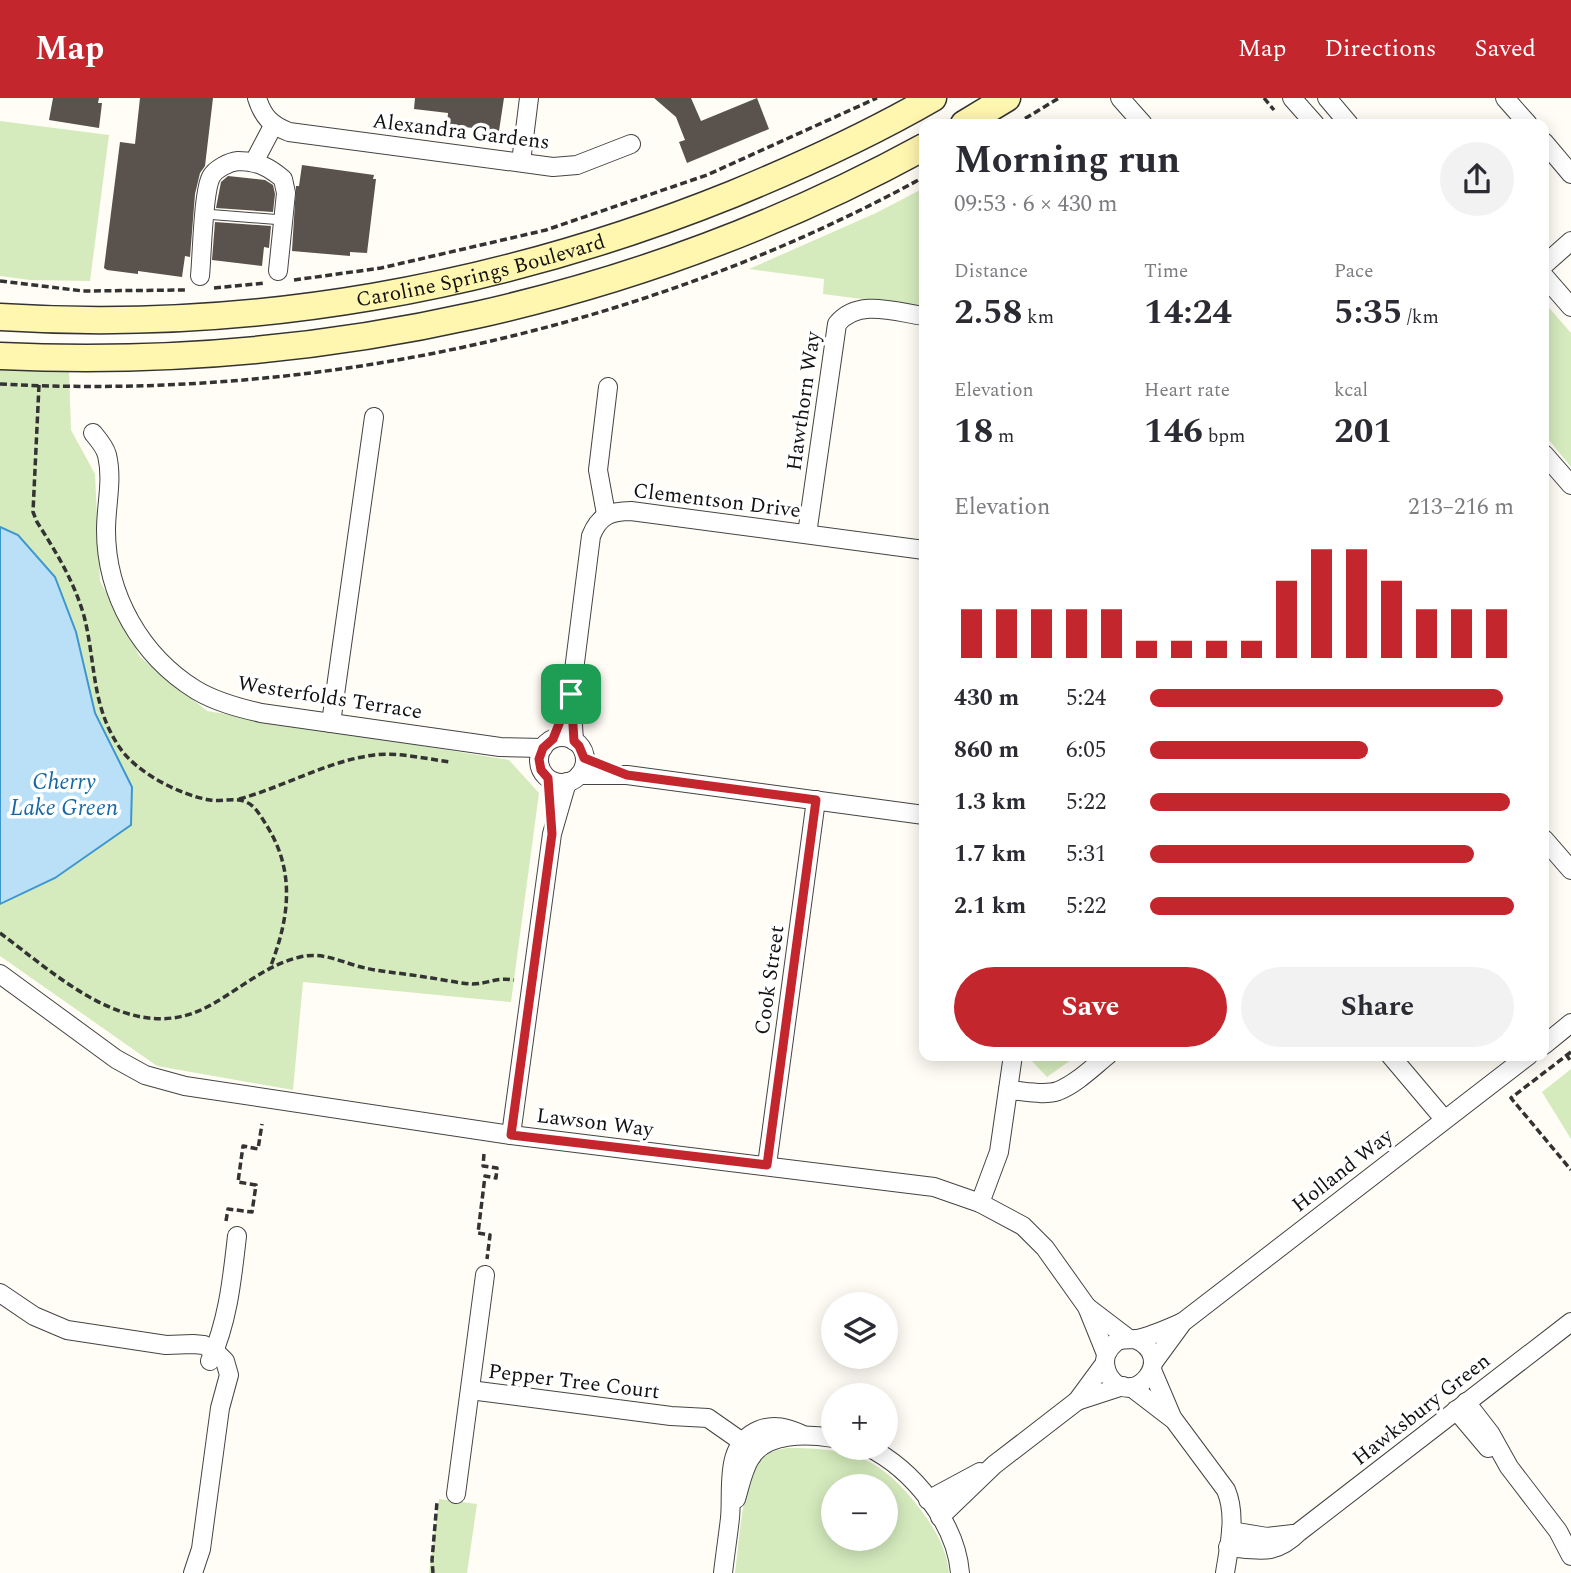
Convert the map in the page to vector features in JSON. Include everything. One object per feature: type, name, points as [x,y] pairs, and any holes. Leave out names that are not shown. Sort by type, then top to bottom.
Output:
[{"type":"main road","name":"Caroline Springs Boulevard","points":[[0,317],[110,321],[202,318],[345,302],[470,279],[616,239],[693,210],[835,150],[933,98]]},
{"type":"main road","points":[[972,119],[1007,98]]},
{"type":"main road","name":"Caroline Springs Boulevard","points":[[0,356],[75,359],[249,351],[419,328],[506,310],[594,285],[685,254],[860,180],[919,150]]},
{"type":"street","points":[[254,162],[273,126],[262,114],[257,98]]},
{"type":"street","points":[[521,162],[529,98]]},
{"type":"street","points":[[1120,98],[1139,119]]},
{"type":"street","points":[[1292,98],[1311,119]]},
{"type":"street","points":[[1327,98],[1345,119]]},
{"type":"street","points":[[1505,98],[1524,119]]},
{"type":"street","name":"Alexandra Gardens","points":[[273,126],[289,132],[553,167],[577,165],[631,144]]},
{"type":"street","points":[[1549,148],[1571,174]]},
{"type":"street","points":[[200,284],[205,214],[211,177],[220,168],[233,162],[254,162],[283,179],[286,194],[278,278]]},
{"type":"street","points":[[1549,261],[1571,241]]},
{"type":"street","points":[[1549,282],[1571,307]]},
{"type":"street","name":"Hawthorn Way","points":[[807,534],[837,324],[845,314],[859,309],[919,315]]},
{"type":"street","points":[[606,514],[598,470],[608,387]]},
{"type":"street","points":[[331,723],[374,417]]},
{"type":"street","name":"Westerfolds Terrace","points":[[93,433],[107,453],[110,485],[106,529],[113,583],[124,610],[145,644],[178,677],[198,691],[232,706],[261,713],[500,747],[546,758]]},
{"type":"street","points":[[1549,460],[1571,485]]},
{"type":"street","name":"Clementson Drive","points":[[574,741],[571,694],[591,536],[606,514],[631,511],[919,549]]},
{"type":"street","name":"Clementson Drive","points":[[511,1135],[552,834],[546,758],[571,694]]},
{"type":"street","points":[[573,779],[582,770],[584,758],[574,741],[560,738],[546,758],[560,783],[573,779],[627,775],[919,814]]},
{"type":"street","points":[[584,758],[627,775]]},
{"type":"street","name":"Clementson Drive","points":[[552,834],[573,779]]},
{"type":"street","name":"Cook Street","points":[[767,1165],[816,800]]},
{"type":"street","points":[[1549,845],[1571,870]]},
{"type":"street","name":"Lawson Way","points":[[0,974],[116,1059],[145,1075],[185,1086],[511,1135],[934,1186],[981,1203],[1023,1226],[1045,1248],[1087,1307],[1105,1359]]},
{"type":"street","points":[[1549,1041],[1571,1023]]},
{"type":"street","points":[[981,1203],[999,1152],[1012,1061]]},
{"type":"street","points":[[1009,1090],[1056,1092],[1100,1061]]},
{"type":"street","points":[[1395,1061],[1444,1119]]},
{"type":"street","name":"Holland Way","points":[[1152,1366],[1184,1322],[1522,1061]]},
{"type":"street","points":[[212,1356],[222,1334],[229,1303],[237,1236]]},
{"type":"street","name":"Pepper Tree Court","points":[[456,1494],[485,1275]]},
{"type":"street","points":[[0,1293],[34,1316],[67,1330],[166,1345],[204,1345],[212,1356],[225,1361],[228,1369],[227,1385],[220,1408],[201,1549],[193,1573]]},
{"type":"street","name":"Lawson Way","points":[[1087,1307],[1132,1339]]},
{"type":"street","name":"Holland Way","points":[[1132,1339],[1184,1322]]},
{"type":"street","name":"Hawksbury Green","points":[[1229,1539],[1299,1532],[1571,1322]]},
{"type":"street","points":[[1077,1402],[1115,1343],[1132,1339],[1148,1348],[1152,1366],[1174,1420],[1226,1490],[1231,1507],[1225,1573]]},
{"type":"street","points":[[1105,1359],[1110,1377],[1174,1420]]},
{"type":"street","points":[[940,1517],[994,1465],[1077,1402],[1144,1381],[1152,1366]]},
{"type":"street","name":"Pepper Tree Court","points":[[470,1390],[671,1416],[708,1418],[744,1449]]},
{"type":"street","points":[[1461,1406],[1490,1433],[1509,1467],[1564,1535],[1571,1556]]},
{"type":"street","points":[[723,1573],[730,1516],[744,1449],[801,1434],[821,1436]]},
{"type":"street","points":[[890,1460],[898,1465],[940,1517],[953,1540],[960,1573]]},
{"type":"street","points":[[928,1500],[994,1465]]},
{"type":"street","points":[[201,1549],[206,1573]]},
{"type":"lane","points":[[205,214],[283,220]]},
{"type":"path","points":[[0,281],[83,291],[381,268],[558,226],[707,175],[877,98]]},
{"type":"path","points":[[1024,119],[1059,98]]},
{"type":"path","points":[[0,384],[90,386],[218,383],[340,369],[404,359],[514,336],[597,313]]},
{"type":"path","points":[[39,384],[33,512],[71,577],[88,637],[93,682],[109,728],[130,761],[148,775],[195,796],[209,800],[244,801],[257,810],[280,854],[285,876],[286,918],[270,968]]},
{"type":"path","points":[[0,933],[89,997],[121,1012],[154,1019],[193,1014],[270,968],[299,957],[321,955],[370,969],[471,984],[496,978],[531,982]]},
{"type":"path","points":[[1571,1052],[1511,1098],[1571,1170]]},
{"type":"path","points":[[237,1236],[225,1234],[228,1209],[252,1212],[256,1185],[238,1182],[243,1146],[258,1149],[262,1124]]},
{"type":"path","points":[[484,1154],[483,1166],[497,1168],[496,1178],[485,1176],[478,1233],[490,1235],[485,1275]]},
{"type":"green space","points":[[0,121],[109,135],[90,281],[30,280],[0,276]]},
{"type":"green space","points":[[919,191],[919,306],[823,294],[824,279],[749,269],[876,213]]},
{"type":"green space","points":[[1549,308],[1571,333],[1571,467],[1549,440]]},
{"type":"green space","points":[[0,368],[69,371],[71,430],[95,474],[100,581],[140,657],[207,711],[509,760],[539,793],[511,1002],[303,982],[293,1090],[157,1066],[0,956]]},
{"type":"green space","points":[[1032,1061],[1070,1061],[1047,1077]]},
{"type":"green space","points":[[1571,1069],[1571,1139],[1542,1092]]},
{"type":"green space","points":[[787,1448],[821,1449],[821,1460],[865,1460],[887,1474],[821,1474],[821,1551],[898,1551],[898,1484],[935,1532],[943,1548],[949,1573],[735,1573],[742,1513],[749,1482],[761,1459]]},
{"type":"green space","points":[[439,1499],[477,1504],[467,1573],[429,1573]]},
{"type":"water","name":"Cherry Lake Green","points":[[0,527],[18,535],[55,577],[76,632],[95,713],[132,787],[131,825],[55,878],[0,904]]},
{"type":"building","points":[[53,98],[99,98],[98,103],[102,103],[99,128],[49,120]]},
{"type":"building","points":[[140,98],[213,98],[205,166],[200,173],[195,194],[190,257],[185,256],[182,277],[104,268],[120,142],[135,144]]},
{"type":"building","points":[[415,98],[504,98],[499,131],[447,125],[448,113],[414,109]]},
{"type":"building","points":[[654,98],[691,98],[701,121],[757,98],[769,129],[687,163],[679,142],[685,140],[676,117]]},
{"type":"building","points":[[302,165],[374,175],[373,179],[376,179],[367,253],[350,252],[350,256],[292,251],[296,186],[299,186]]},
{"type":"building","points":[[228,176],[265,180],[273,185],[273,212],[216,208],[221,182]]},
{"type":"building","points":[[215,222],[271,226],[269,248],[264,247],[262,266],[212,260]]},
{"type":"route","points":[[571,694],[574,741],[584,758],[627,775],[816,800],[767,1165],[511,1135],[552,834],[548,778],[541,770],[539,759],[543,748],[553,739],[571,694]]}]
